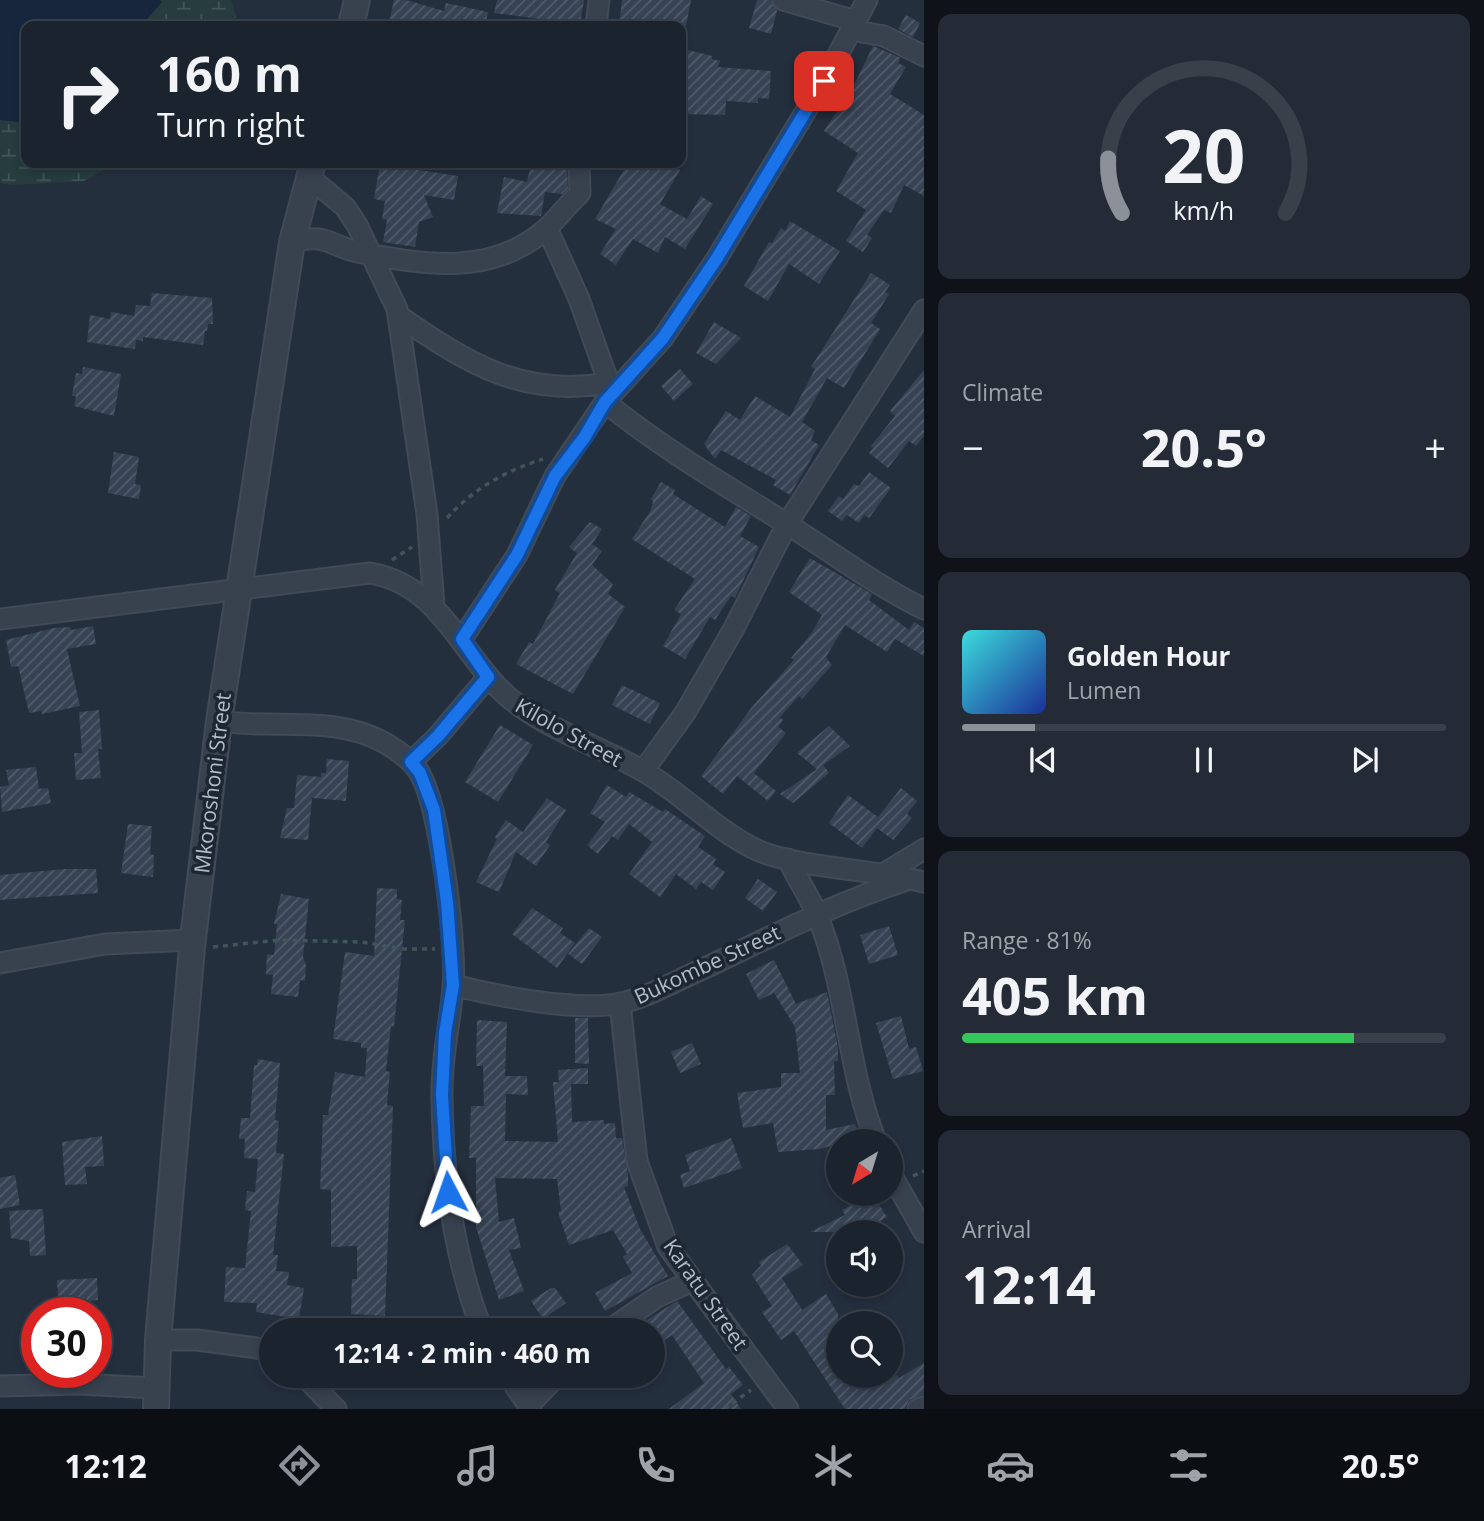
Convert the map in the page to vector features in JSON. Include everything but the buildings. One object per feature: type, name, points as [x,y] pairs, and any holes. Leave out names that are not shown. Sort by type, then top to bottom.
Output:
[{"type":"street","points":[[352,21],[357,0]]},
{"type":"street","points":[[597,21],[599,0]]},
{"type":"street","points":[[783,0],[884,36],[924,56]]},
{"type":"street","points":[[462,639],[517,555],[555,476],[609,393],[663,338],[717,258],[803,117],[867,0]]},
{"type":"street","points":[[292,242],[317,236],[355,251],[372,254],[435,263],[490,261],[523,246],[547,228],[580,193],[579,168]]},
{"type":"street","points":[[311,169],[345,207],[372,254],[398,316],[430,536],[434,606]]},
{"type":"street","name":"Mkoroshoni Street","points":[[155,1398],[192,944],[219,721],[292,242],[311,169]]},
{"type":"street","points":[[547,228],[579,299],[609,393],[670,452],[787,524],[881,587],[924,608]]},
{"type":"street","points":[[643,771],[698,691],[787,524],[924,310]]},
{"type":"street","points":[[398,316],[484,370],[517,380],[609,393]]},
{"type":"street","name":"Kilolo Street","points":[[0,620],[370,573],[397,580],[434,606],[501,693],[550,726],[643,771],[746,844],[788,859],[880,876],[918,880]]},
{"type":"street","points":[[411,762],[438,736],[488,677]]},
{"type":"street","points":[[219,721],[320,724],[356,731],[384,743],[411,762],[420,773],[434,810],[451,950],[453,985],[445,1033],[442,1095],[448,1192],[455,1243],[478,1318]]},
{"type":"street","points":[[880,876],[924,849]]},
{"type":"street","points":[[788,859],[817,916],[834,973],[860,1096],[872,1129]]},
{"type":"street","name":"Bukombe Street","points":[[453,985],[509,997],[600,1006],[620,1003],[663,987],[817,916],[918,880]]},
{"type":"street","points":[[0,963],[105,944],[192,944]]},
{"type":"street","name":"Karatu Street","points":[[620,1003],[637,1161],[668,1247],[788,1409]]},
{"type":"street","points":[[903,1195],[924,1232]]},
{"type":"street","points":[[626,1318],[657,1297],[692,1281]]},
{"type":"street","points":[[158,1340],[197,1340],[259,1348]]},
{"type":"street","points":[[0,1386],[79,1384],[155,1398]]},
{"type":"street","points":[[316,1388],[336,1409]]},
{"type":"street","points":[[517,1388],[530,1407],[547,1388]]},
{"type":"street","points":[[918,1409],[924,1407]]},
{"type":"path","points":[[370,573],[430,536],[459,504],[506,471],[575,449]]},
{"type":"path","points":[[192,944],[279,940],[362,942],[403,948],[451,950]]},
{"type":"path","points":[[724,1409],[767,1379]]},
{"type":"green space","points":[[0,0],[231,0],[236,17],[233,21],[21,21],[21,168],[108,168],[84,181],[11,185],[0,183]]},
{"type":"water","points":[[0,0],[162,2],[145,21],[21,21],[21,122],[0,120]]},
{"type":"route","points":[[448,1192],[442,1095],[445,1033],[453,985],[447,902],[434,810],[420,773],[411,762],[438,736],[488,677],[462,639],[528,536],[555,476],[584,438],[605,402],[663,338],[717,258],[824,81]]}]
